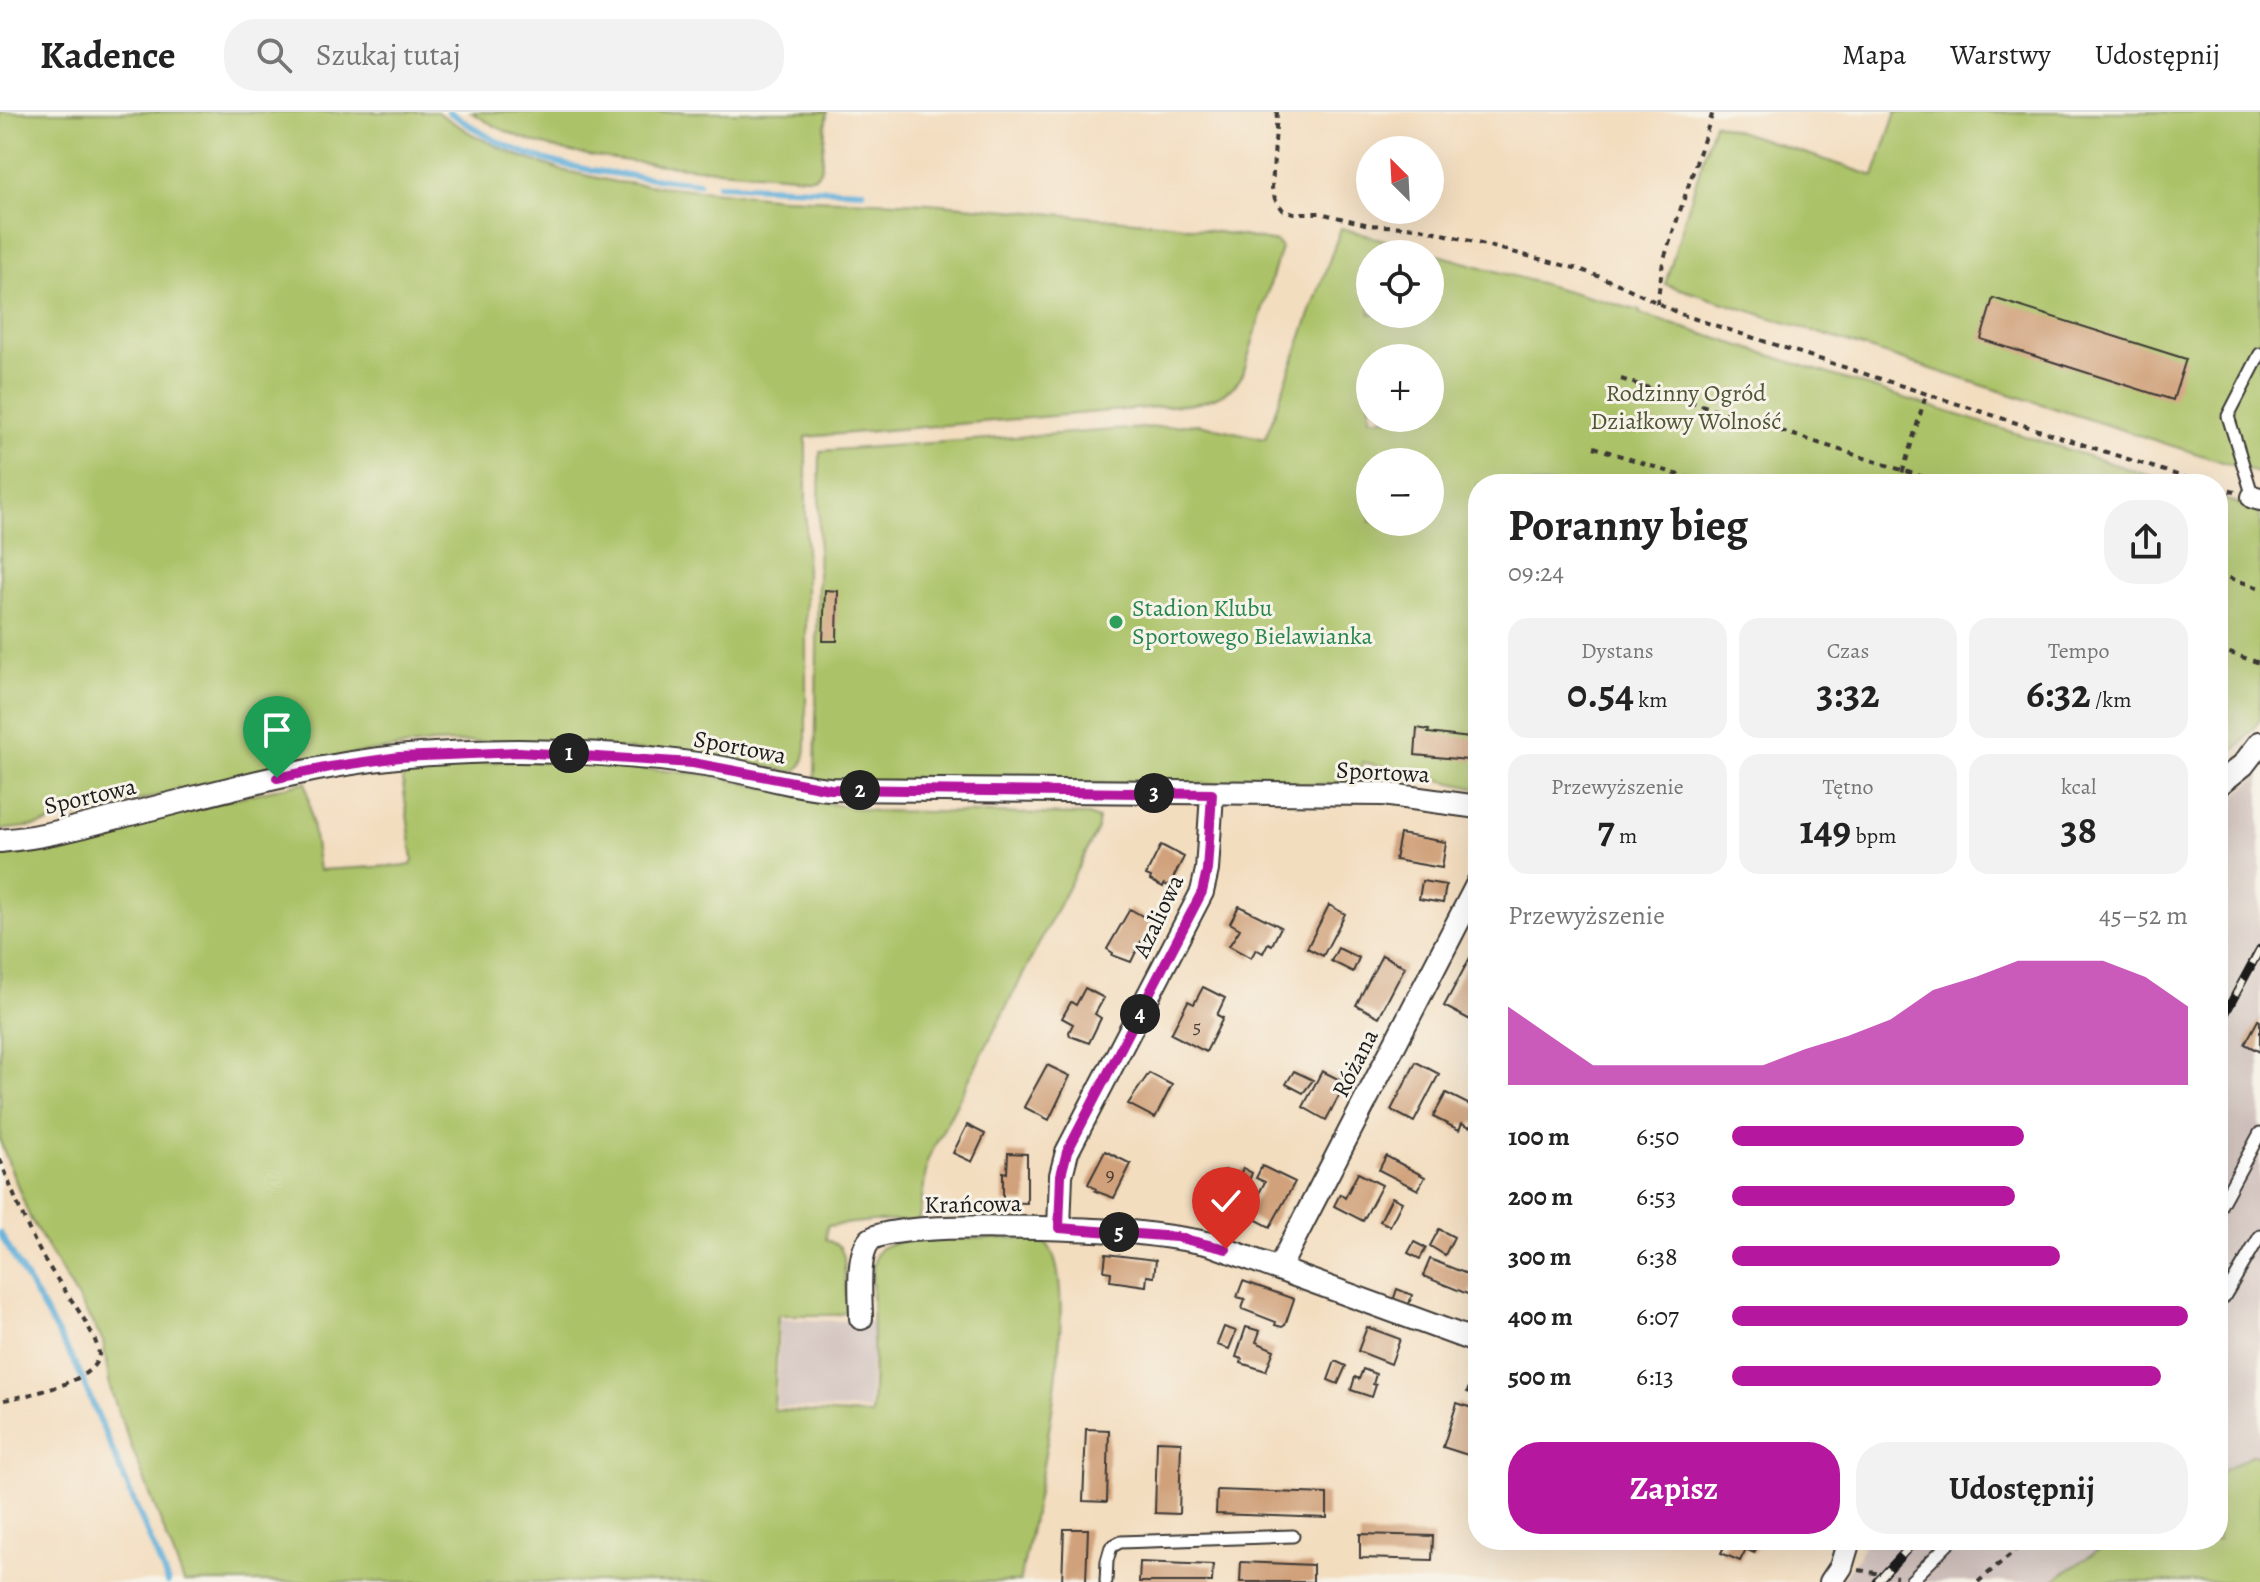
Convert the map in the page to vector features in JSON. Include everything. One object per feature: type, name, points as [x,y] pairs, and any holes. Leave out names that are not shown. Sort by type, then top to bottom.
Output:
[{"type":"street","points":[[2228,777],[2243,765],[2260,743]]},
{"type":"street","name":"Sportowa","points":[[0,841],[73,828],[304,771],[376,760],[456,753],[572,753],[682,762],[830,789],[1383,794],[1468,806]]},
{"type":"street","name":"Azaliowa","points":[[1059,1228],[1061,1175],[1067,1152],[1202,892],[1207,870],[1212,794]]},
{"type":"street","name":"Różana","points":[[1279,1268],[1468,902]]},
{"type":"street","name":"Krańcowa","points":[[861,1318],[863,1250],[873,1237],[882,1233],[927,1230],[1059,1228],[1187,1239],[1219,1246],[1468,1338]]},
{"type":"street","points":[[1836,1575],[1845,1550]]},
{"type":"lane","points":[[2256,498],[2228,416],[2260,354]]},
{"type":"lane","points":[[2228,1192],[2260,1133]]},
{"type":"lane","points":[[2228,1290],[2260,1236]]},
{"type":"lane","points":[[1106,1582],[1111,1547],[1120,1542],[1293,1536]]},
{"type":"lane","points":[[1911,1581],[1942,1550]]},
{"type":"path","points":[[1277,112],[1272,188],[1283,210],[1320,213],[1369,225],[1420,228],[1582,270],[1680,314],[2174,474]]},
{"type":"path","points":[[1657,304],[1663,262],[1713,112]]},
{"type":"path","points":[[1621,379],[1915,474]]},
{"type":"path","points":[[1902,474],[1927,394]]},
{"type":"path","points":[[1594,447],[1676,474]]},
{"type":"path","points":[[2228,577],[2260,588]]},
{"type":"path","points":[[2228,652],[2260,663]]},
{"type":"path","points":[[0,1159],[34,1241],[97,1344],[98,1361],[87,1374],[77,1379],[0,1401]]},
{"type":"path","points":[[1978,1582],[2015,1550]]},
{"type":"path","points":[[1836,1575],[1911,1581]]},
{"type":"shaded area","points":[[2260,775],[2260,1582],[1840,1582],[1861,1550],[2228,1550],[2228,802]]},
{"type":"shaded area","points":[[780,1319],[873,1322],[869,1410],[777,1407]]},
{"type":"green space","points":[[0,112],[437,112],[475,136],[516,155],[561,170],[616,182],[782,198],[929,203],[1170,224],[1277,242],[1281,248],[1243,374],[1234,386],[1216,397],[1194,404],[806,437],[806,748],[798,770],[790,772],[722,757],[517,741],[432,743],[295,762],[36,826],[0,830]]},
{"type":"green space","points":[[471,112],[827,112],[821,170],[815,177],[805,177],[666,165],[577,153],[512,134]]},
{"type":"green space","points":[[1896,112],[2260,112],[2260,474],[1665,284],[1714,123],[1874,176]]},
{"type":"green space","name":"Rodzinny Ogród Działkowy Wolność","points":[[1341,228],[1384,240],[1356,240],[1356,328],[1444,328],[1444,257],[1640,311],[1640,314],[2144,474],[1468,474],[1468,787],[1363,762],[1358,785],[815,782],[820,451],[1199,424],[1265,439]]},
{"type":"green space","points":[[2228,500],[2260,510],[2260,719],[2228,755]]},
{"type":"green space","points":[[523,760],[706,774],[836,805],[875,811],[1088,815],[1098,819],[1098,829],[928,1159],[919,1218],[916,1221],[871,1221],[827,1226],[826,1239],[840,1247],[844,1257],[847,1312],[837,1315],[778,1315],[774,1410],[871,1415],[873,1267],[879,1250],[895,1243],[932,1239],[1019,1238],[1048,1245],[1058,1271],[1061,1310],[1058,1357],[1044,1460],[1020,1582],[184,1582],[118,1412],[110,1387],[103,1341],[30,1218],[0,1141],[0,852],[306,782],[319,870],[411,865],[413,860],[403,767]]},
{"type":"green space","points":[[2253,1454],[2260,1456],[2260,1582],[2051,1582],[2098,1550],[2228,1550],[2228,1468]]},
{"type":"building","points":[[1993,298],[2186,359],[2173,400],[1981,339]]},
{"type":"building","points":[[825,590],[838,591],[837,641],[823,641]]},
{"type":"building","points":[[1417,728],[1429,730],[1428,733],[1468,738],[1468,760],[1415,755]]},
{"type":"building","points":[[1400,834],[1446,842],[1442,868],[1395,860]]},
{"type":"building","points":[[1161,845],[1184,857],[1169,886],[1164,884],[1163,887],[1146,875]]},
{"type":"building","points":[[1422,881],[1446,885],[1443,903],[1419,899]]},
{"type":"building","points":[[1329,905],[1345,914],[1323,956],[1307,948]]},
{"type":"building","points":[[1239,906],[1281,927],[1272,945],[1268,943],[1263,953],[1256,949],[1251,958],[1229,946],[1240,929],[1230,923]]},
{"type":"building","points":[[1130,909],[1151,921],[1131,962],[1112,955],[1107,949]]},
{"type":"building","points":[[1338,948],[1359,958],[1353,972],[1331,961]]},
{"type":"building","points":[[1382,955],[1405,967],[1379,1017],[1356,1005]]},
{"type":"building","points":[[1468,961],[1468,1019],[1444,1006]]},
{"type":"building","points":[[1203,987],[1225,998],[1217,1015],[1223,1018],[1206,1052],[1171,1034],[1188,1001],[1194,1004]]},
{"type":"building","points":[[1085,988],[1104,998],[1095,1014],[1101,1018],[1089,1043],[1070,1036],[1073,1024],[1062,1018],[1071,1002],[1076,1005]]},
{"type":"building","points":[[2260,1021],[2260,1052],[2245,1044]]},
{"type":"building","points":[[1416,1062],[1439,1074],[1414,1122],[1391,1110]]},
{"type":"building","points":[[1047,1065],[1070,1076],[1049,1120],[1024,1107]]},
{"type":"building","points":[[1294,1071],[1313,1080],[1303,1093],[1286,1084]]},
{"type":"building","points":[[1322,1071],[1346,1083],[1326,1120],[1303,1107]]},
{"type":"building","points":[[1149,1073],[1172,1085],[1155,1118],[1128,1104]]},
{"type":"building","points":[[1446,1093],[1468,1104],[1468,1126],[1462,1123],[1459,1130],[1433,1117]]},
{"type":"building","points":[[967,1125],[985,1134],[972,1162],[953,1153]]},
{"type":"building","points":[[1105,1151],[1131,1164],[1114,1198],[1095,1191],[1088,1184]]},
{"type":"building","points":[[1008,1153],[1027,1154],[1027,1203],[1003,1202],[1003,1172],[1007,1173]]},
{"type":"building","points":[[1386,1156],[1425,1177],[1418,1190],[1379,1170]]},
{"type":"building","points":[[1262,1166],[1295,1182],[1270,1227],[1247,1215],[1265,1182],[1256,1178]]},
{"type":"building","points":[[1243,1168],[1252,1173],[1242,1198],[1217,1186],[1225,1170],[1239,1177]]},
{"type":"building","points":[[1358,1173],[1382,1185],[1363,1221],[1334,1206],[1340,1194],[1345,1198]]},
{"type":"building","points":[[1392,1197],[1402,1202],[1390,1226],[1380,1221]]},
{"type":"building","points":[[1439,1229],[1454,1237],[1445,1255],[1430,1246]]},
{"type":"building","points":[[1414,1242],[1426,1248],[1420,1259],[1408,1253]]},
{"type":"building","points":[[1106,1254],[1156,1260],[1154,1277],[1147,1276],[1146,1286],[1110,1281],[1111,1272],[1104,1271]]},
{"type":"building","points":[[1430,1259],[1468,1274],[1468,1294],[1423,1276]]},
{"type":"building","points":[[1243,1281],[1294,1299],[1285,1325],[1275,1325],[1276,1322],[1242,1309],[1245,1299],[1237,1297]]},
{"type":"building","points":[[1397,1289],[1412,1295],[1408,1307],[1393,1301]]},
{"type":"building","points":[[1224,1327],[1236,1331],[1229,1349],[1217,1345]]},
{"type":"building","points":[[1246,1327],[1260,1331],[1256,1342],[1274,1350],[1266,1371],[1241,1363],[1242,1359],[1236,1357]]},
{"type":"building","points":[[1367,1327],[1400,1339],[1391,1364],[1358,1351]]},
{"type":"building","points":[[1335,1361],[1346,1366],[1338,1384],[1328,1380]]},
{"type":"building","points":[[1363,1369],[1376,1374],[1372,1397],[1351,1390],[1355,1377],[1359,1379]]},
{"type":"building","points":[[1457,1403],[1468,1407],[1468,1455],[1443,1447]]},
{"type":"building","points":[[1086,1429],[1109,1430],[1107,1502],[1083,1501]]},
{"type":"building","points":[[1157,1441],[1181,1442],[1179,1514],[1155,1513]]},
{"type":"building","points":[[1217,1490],[1327,1494],[1327,1518],[1216,1514]]},
{"type":"building","points":[[1064,1529],[1088,1529],[1086,1582],[1062,1582]]},
{"type":"building","points":[[1360,1534],[1433,1536],[1432,1560],[1360,1558]]},
{"type":"building","points":[[1722,1550],[1746,1550],[1740,1561],[1721,1553]]},
{"type":"building","points":[[1140,1562],[1213,1565],[1212,1582],[1139,1582]]},
{"type":"building","points":[[1241,1562],[1313,1565],[1313,1582],[1240,1582]]},
{"type":"waterway","points":[[449,112],[496,141],[550,161],[624,175],[699,183]]},
{"type":"waterway","points":[[718,185],[863,191]]},
{"type":"waterway","points":[[0,1233],[78,1369],[168,1582]]},
{"type":"railway","points":[[2228,1008],[2260,949]]},
{"type":"railway","points":[[1877,1582],[1907,1550]]},
{"type":"place","name":"Stadion Klubu Sportowego Bielawianka","points":[[1116,622]]},
{"type":"route","points":[[277,778],[399,757],[519,752],[693,763],[830,789],[1212,794],[1207,870],[1202,892],[1067,1152],[1061,1175],[1059,1228],[1176,1237],[1226,1249]]}]
